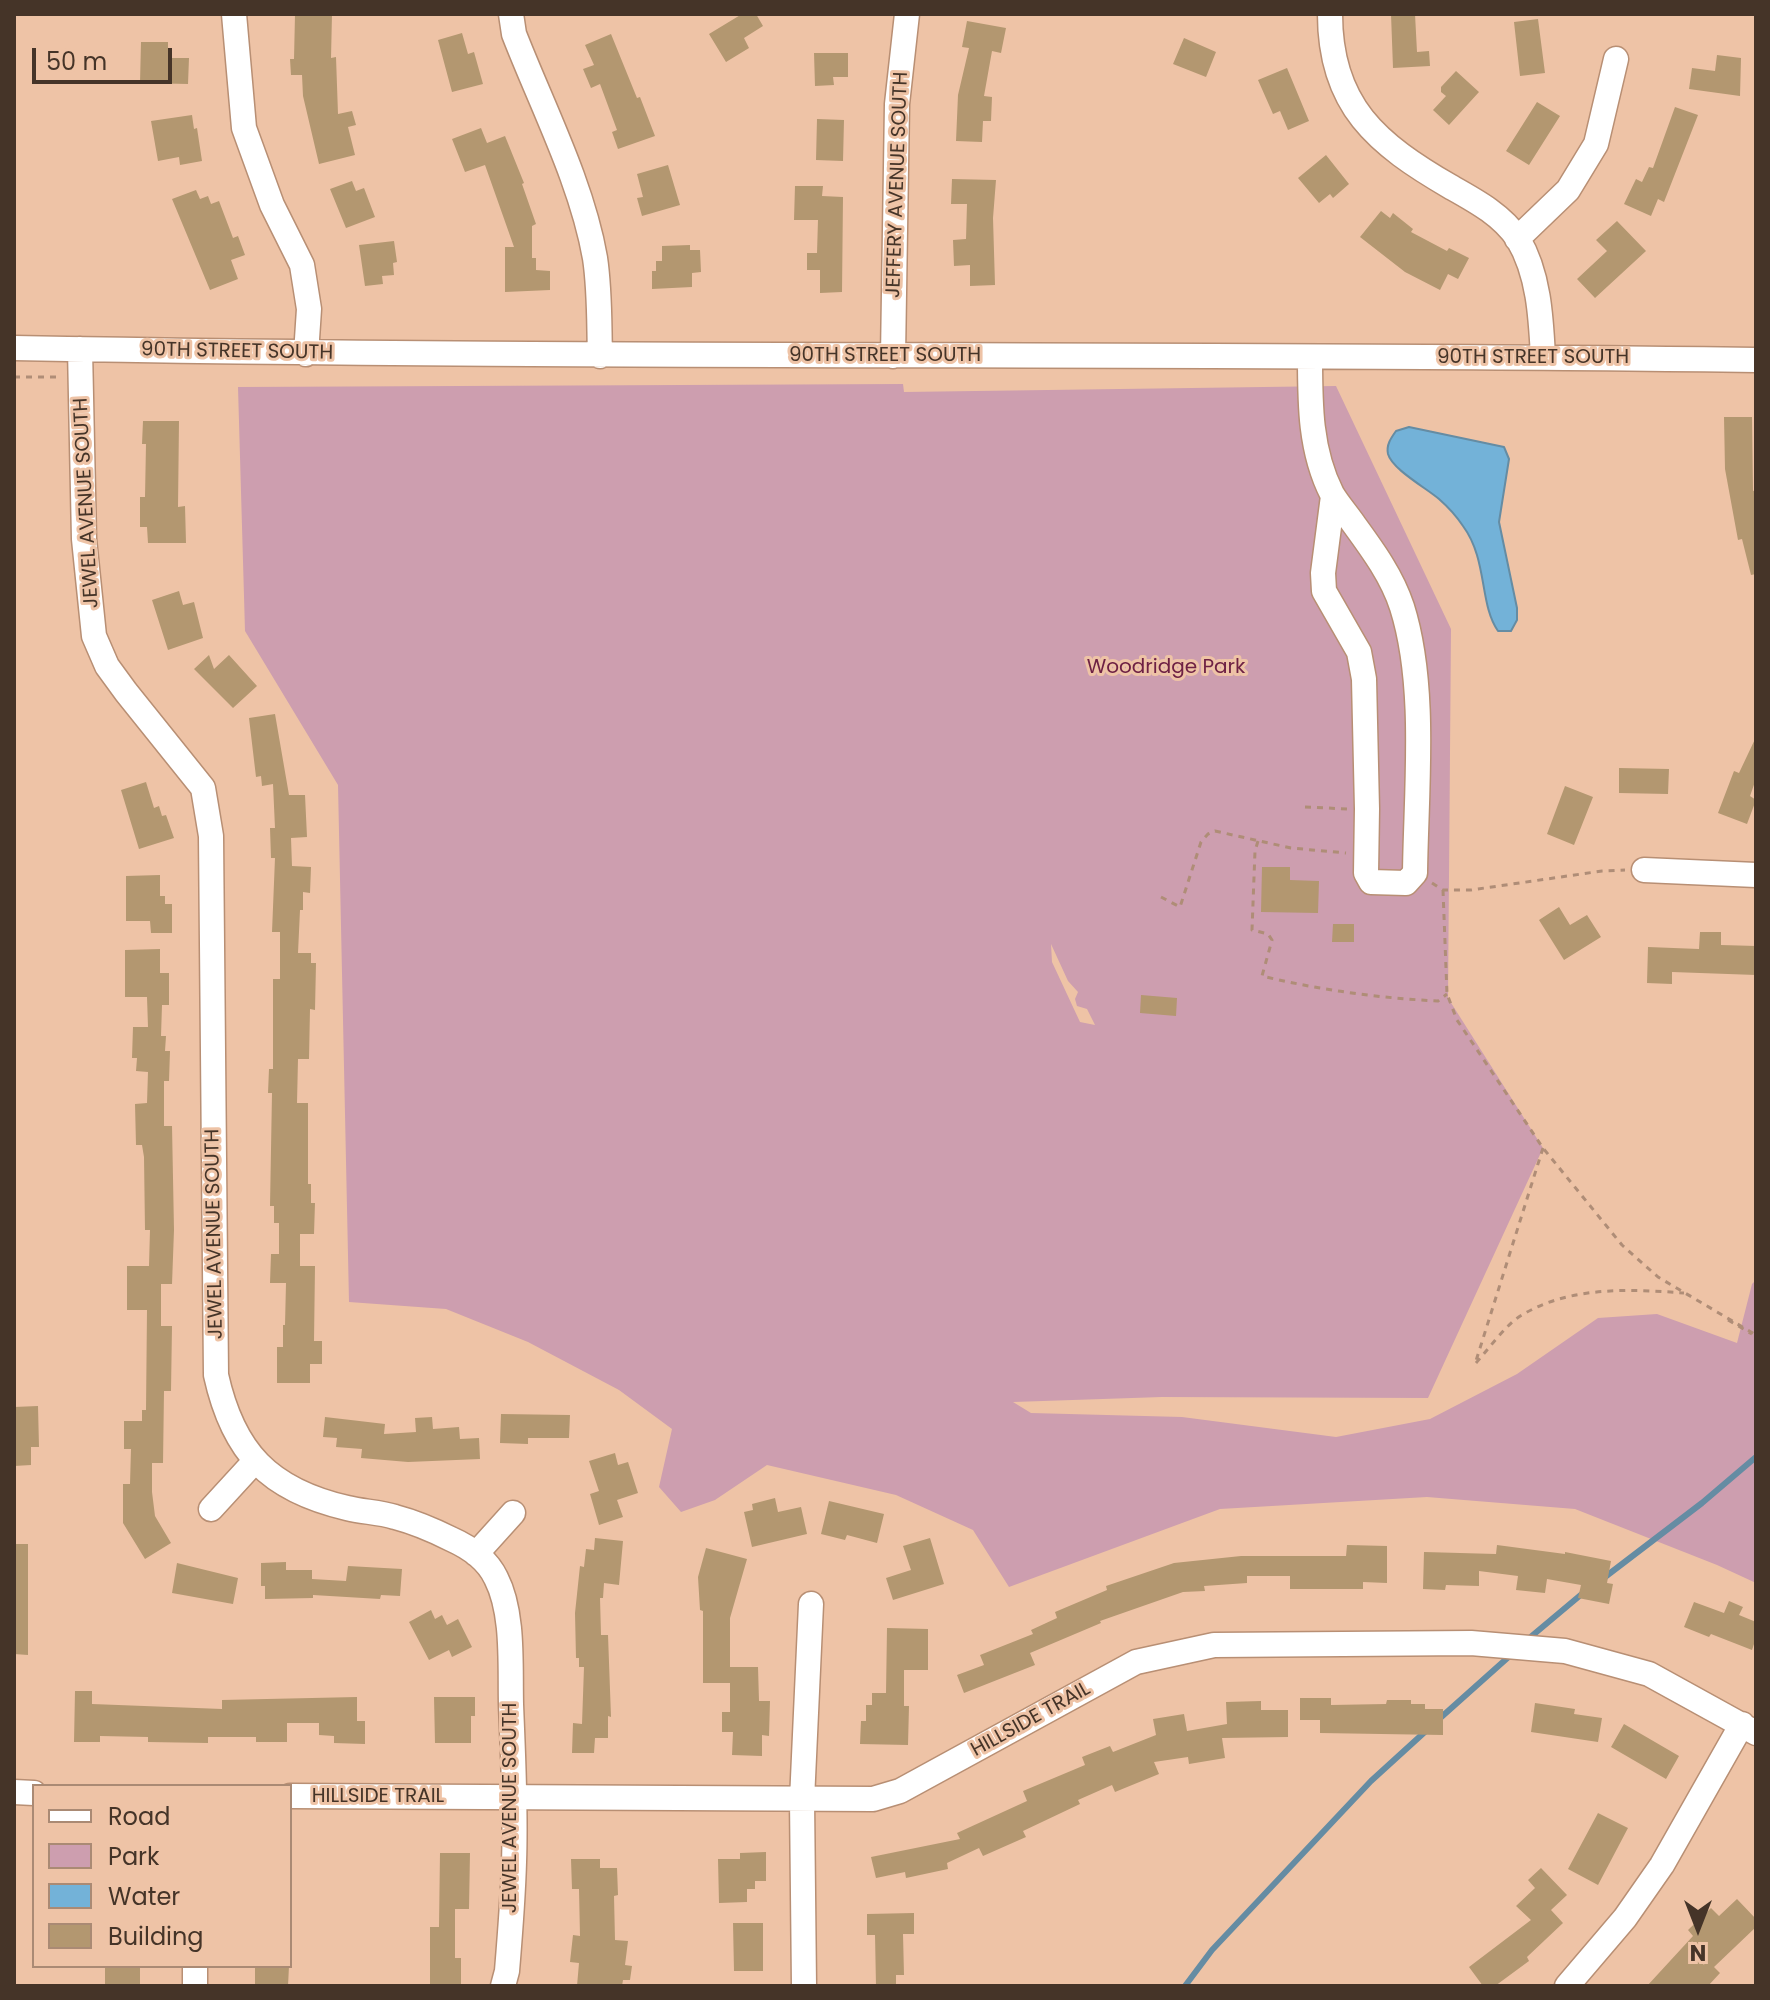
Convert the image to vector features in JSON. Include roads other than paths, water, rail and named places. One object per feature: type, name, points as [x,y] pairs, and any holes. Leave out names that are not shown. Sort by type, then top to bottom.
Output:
[{"type":"street","points":[[234,14],[244,128],[272,205],[302,265],[309,309],[306,354]]},
{"type":"street","points":[[511,14],[514,34],[585,214],[599,291],[600,356]]},
{"type":"street","name":"JEFFERY AVENUE SOUTH","points":[[893,356],[897,104],[907,14]]},
{"type":"street","points":[[1330,14],[1334,61],[1346,95],[1360,116],[1414,165],[1491,210],[1517,239],[1531,270],[1541,310],[1543,357]]},
{"type":"street","points":[[1517,239],[1568,190],[1596,144],[1616,59]]},
{"type":"street","name":"90TH STREET SOUTH","points":[[14,348],[306,354],[1756,360]]},
{"type":"street","name":"JEWEL AVENUE SOUTH","points":[[80,349],[84,539],[94,636],[107,666],[203,788],[211,836],[216,1375],[222,1403],[236,1435],[255,1461],[278,1480],[305,1496],[434,1530],[464,1545],[484,1560],[497,1579],[509,1627],[514,1798],[514,1861],[507,1971],[503,1986]]},
{"type":"street","points":[[1310,357],[1312,431],[1320,465],[1333,496],[1380,560],[1401,604],[1413,648],[1417,710],[1415,873],[1406,883],[1371,882],[1366,873],[1364,679],[1359,652],[1324,591],[1323,573],[1333,496]]},
{"type":"street","points":[[1644,870],[1756,875]]},
{"type":"street","points":[[211,1509],[255,1461]]},
{"type":"street","points":[[476,1554],[513,1513]]},
{"type":"street","points":[[804,1986],[802,1800],[811,1604]]},
{"type":"street","name":"HILLSIDE TRAIL","points":[[292,1796],[873,1799],[900,1791],[1136,1662],[1214,1645],[1471,1643],[1565,1651],[1649,1674],[1749,1728]]},
{"type":"street","points":[[1567,1986],[1625,1918],[1749,1728]]},
{"type":"water","points":[[1409,427],[1504,447],[1509,459],[1499,522],[1517,608],[1517,620],[1511,631],[1498,631],[1492,620],[1476,553],[1461,523],[1439,499],[1402,472],[1388,454],[1388,445],[1396,431]]},
{"type":"waterway","points":[[1605,1577],[1702,1503],[1756,1457]]},
{"type":"waterway","points":[[1527,1640],[1583,1593]]},
{"type":"waterway","points":[[1438,1720],[1513,1653]]},
{"type":"waterway","points":[[1185,1986],[1212,1950],[1371,1781],[1427,1730]]},
{"type":"park label","name":"Woodridge Park","points":[[1166,668]]}]
